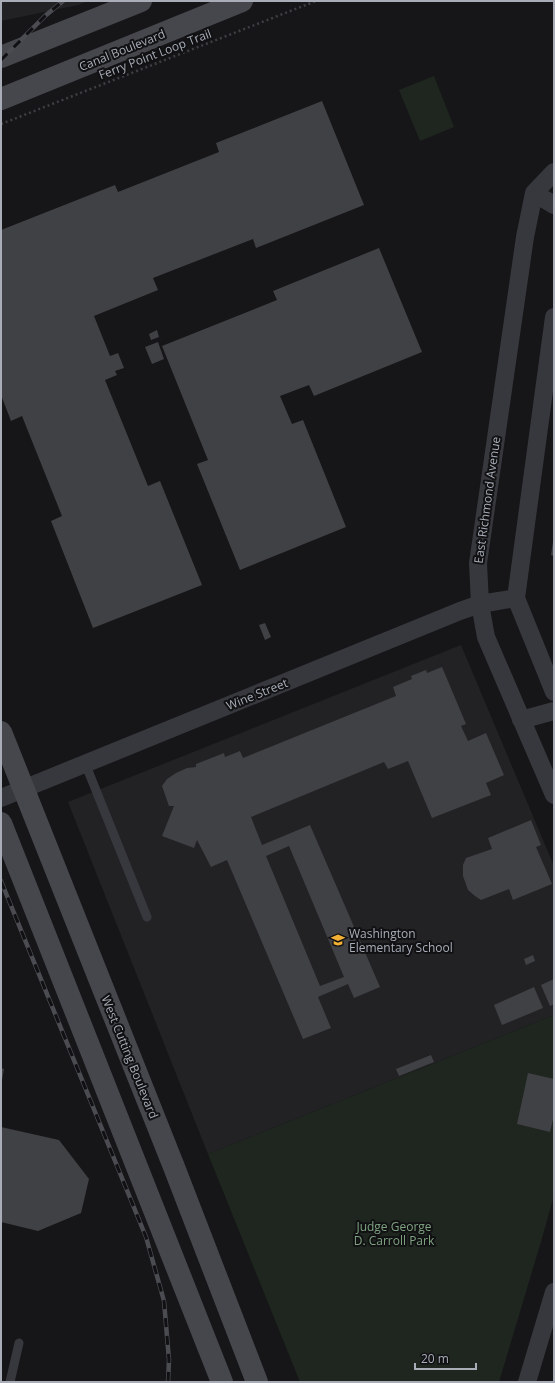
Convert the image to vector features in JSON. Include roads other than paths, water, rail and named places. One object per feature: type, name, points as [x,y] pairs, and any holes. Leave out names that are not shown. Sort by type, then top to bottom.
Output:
[{"type":"street","points":[[1,57],[141,1]]},
{"type":"street","name":"Canal Boulevard","points":[[1,99],[242,1]]},
{"type":"street","points":[[554,172],[534,193],[554,205]]},
{"type":"street","name":"East Richmond Avenue","points":[[534,193],[524,245],[478,564],[480,604],[486,636],[554,795]]},
{"type":"street","points":[[554,317],[516,598],[554,692]]},
{"type":"street","name":"Wine Street","points":[[1,798],[480,604],[516,598]]},
{"type":"street","points":[[522,720],[554,711]]},
{"type":"street","name":"West Cutting Boulevard","points":[[1,732],[258,1382]]},
{"type":"street","points":[[1,823],[222,1382]]},
{"type":"street","points":[[527,1382],[554,1292]]},
{"type":"lane","points":[[86,763],[147,917]]},
{"type":"lane","points":[[10,1382],[19,1343]]},
{"type":"railway","points":[[1,60],[45,16],[63,1]]},
{"type":"railway","points":[[1,881],[146,1237],[164,1301],[169,1360],[168,1382]]},
{"type":"place","name":"Washington Elementary School","points":[[338,940]]},
{"type":"park label","name":"Judge George D. Carroll Park","points":[[394,1233]]}]
